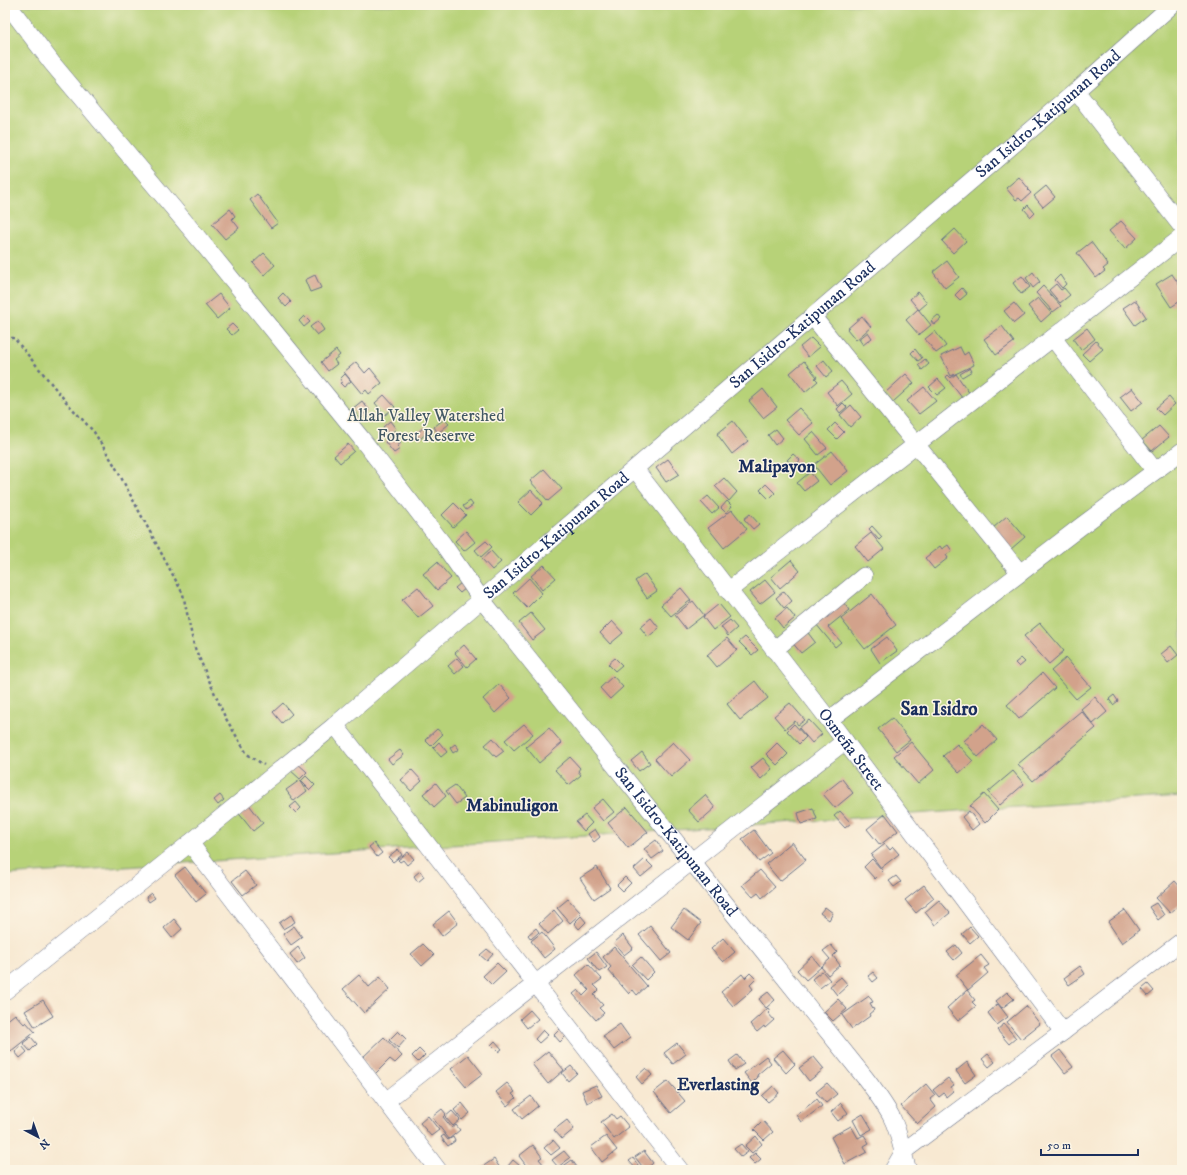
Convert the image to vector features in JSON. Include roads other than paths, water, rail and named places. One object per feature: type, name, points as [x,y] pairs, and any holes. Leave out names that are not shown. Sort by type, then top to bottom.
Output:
[{"type":"street","points":[[5,991],[335,725],[482,600],[443,544],[361,438],[195,234],[52,63],[8,5]]},
{"type":"street","name":"San Isidro-Katipunan Road","points":[[908,1170],[904,1151],[892,1116],[881,1099],[482,600],[1076,91],[1172,5]]},
{"type":"street","points":[[1076,91],[1182,226]]},
{"type":"street","points":[[728,591],[1182,237]]},
{"type":"street","points":[[813,317],[1020,573]]},
{"type":"street","points":[[1053,338],[1154,471]]},
{"type":"street","points":[[829,720],[1182,451]]},
{"type":"street","name":"Osmeña Street","points":[[635,469],[829,720],[1063,1032]]},
{"type":"street","points":[[774,650],[864,576]]},
{"type":"street","points":[[335,725],[680,1170]]},
{"type":"street","points":[[386,1101],[844,741]]},
{"type":"street","points":[[190,843],[438,1170]]},
{"type":"street","points":[[893,1170],[904,1151],[1182,942]]},
{"type":"district","name":"Malipayon","points":[[777,467]]},
{"type":"district","name":"San Isidro","points":[[939,709]]},
{"type":"district","name":"Mabinuligon","points":[[512,806]]},
{"type":"district","name":"Everlasting","points":[[718,1085]]},
{"type":"park label","name":"Allah Valley Watershed Forest Reserve","points":[[426,426]]}]
